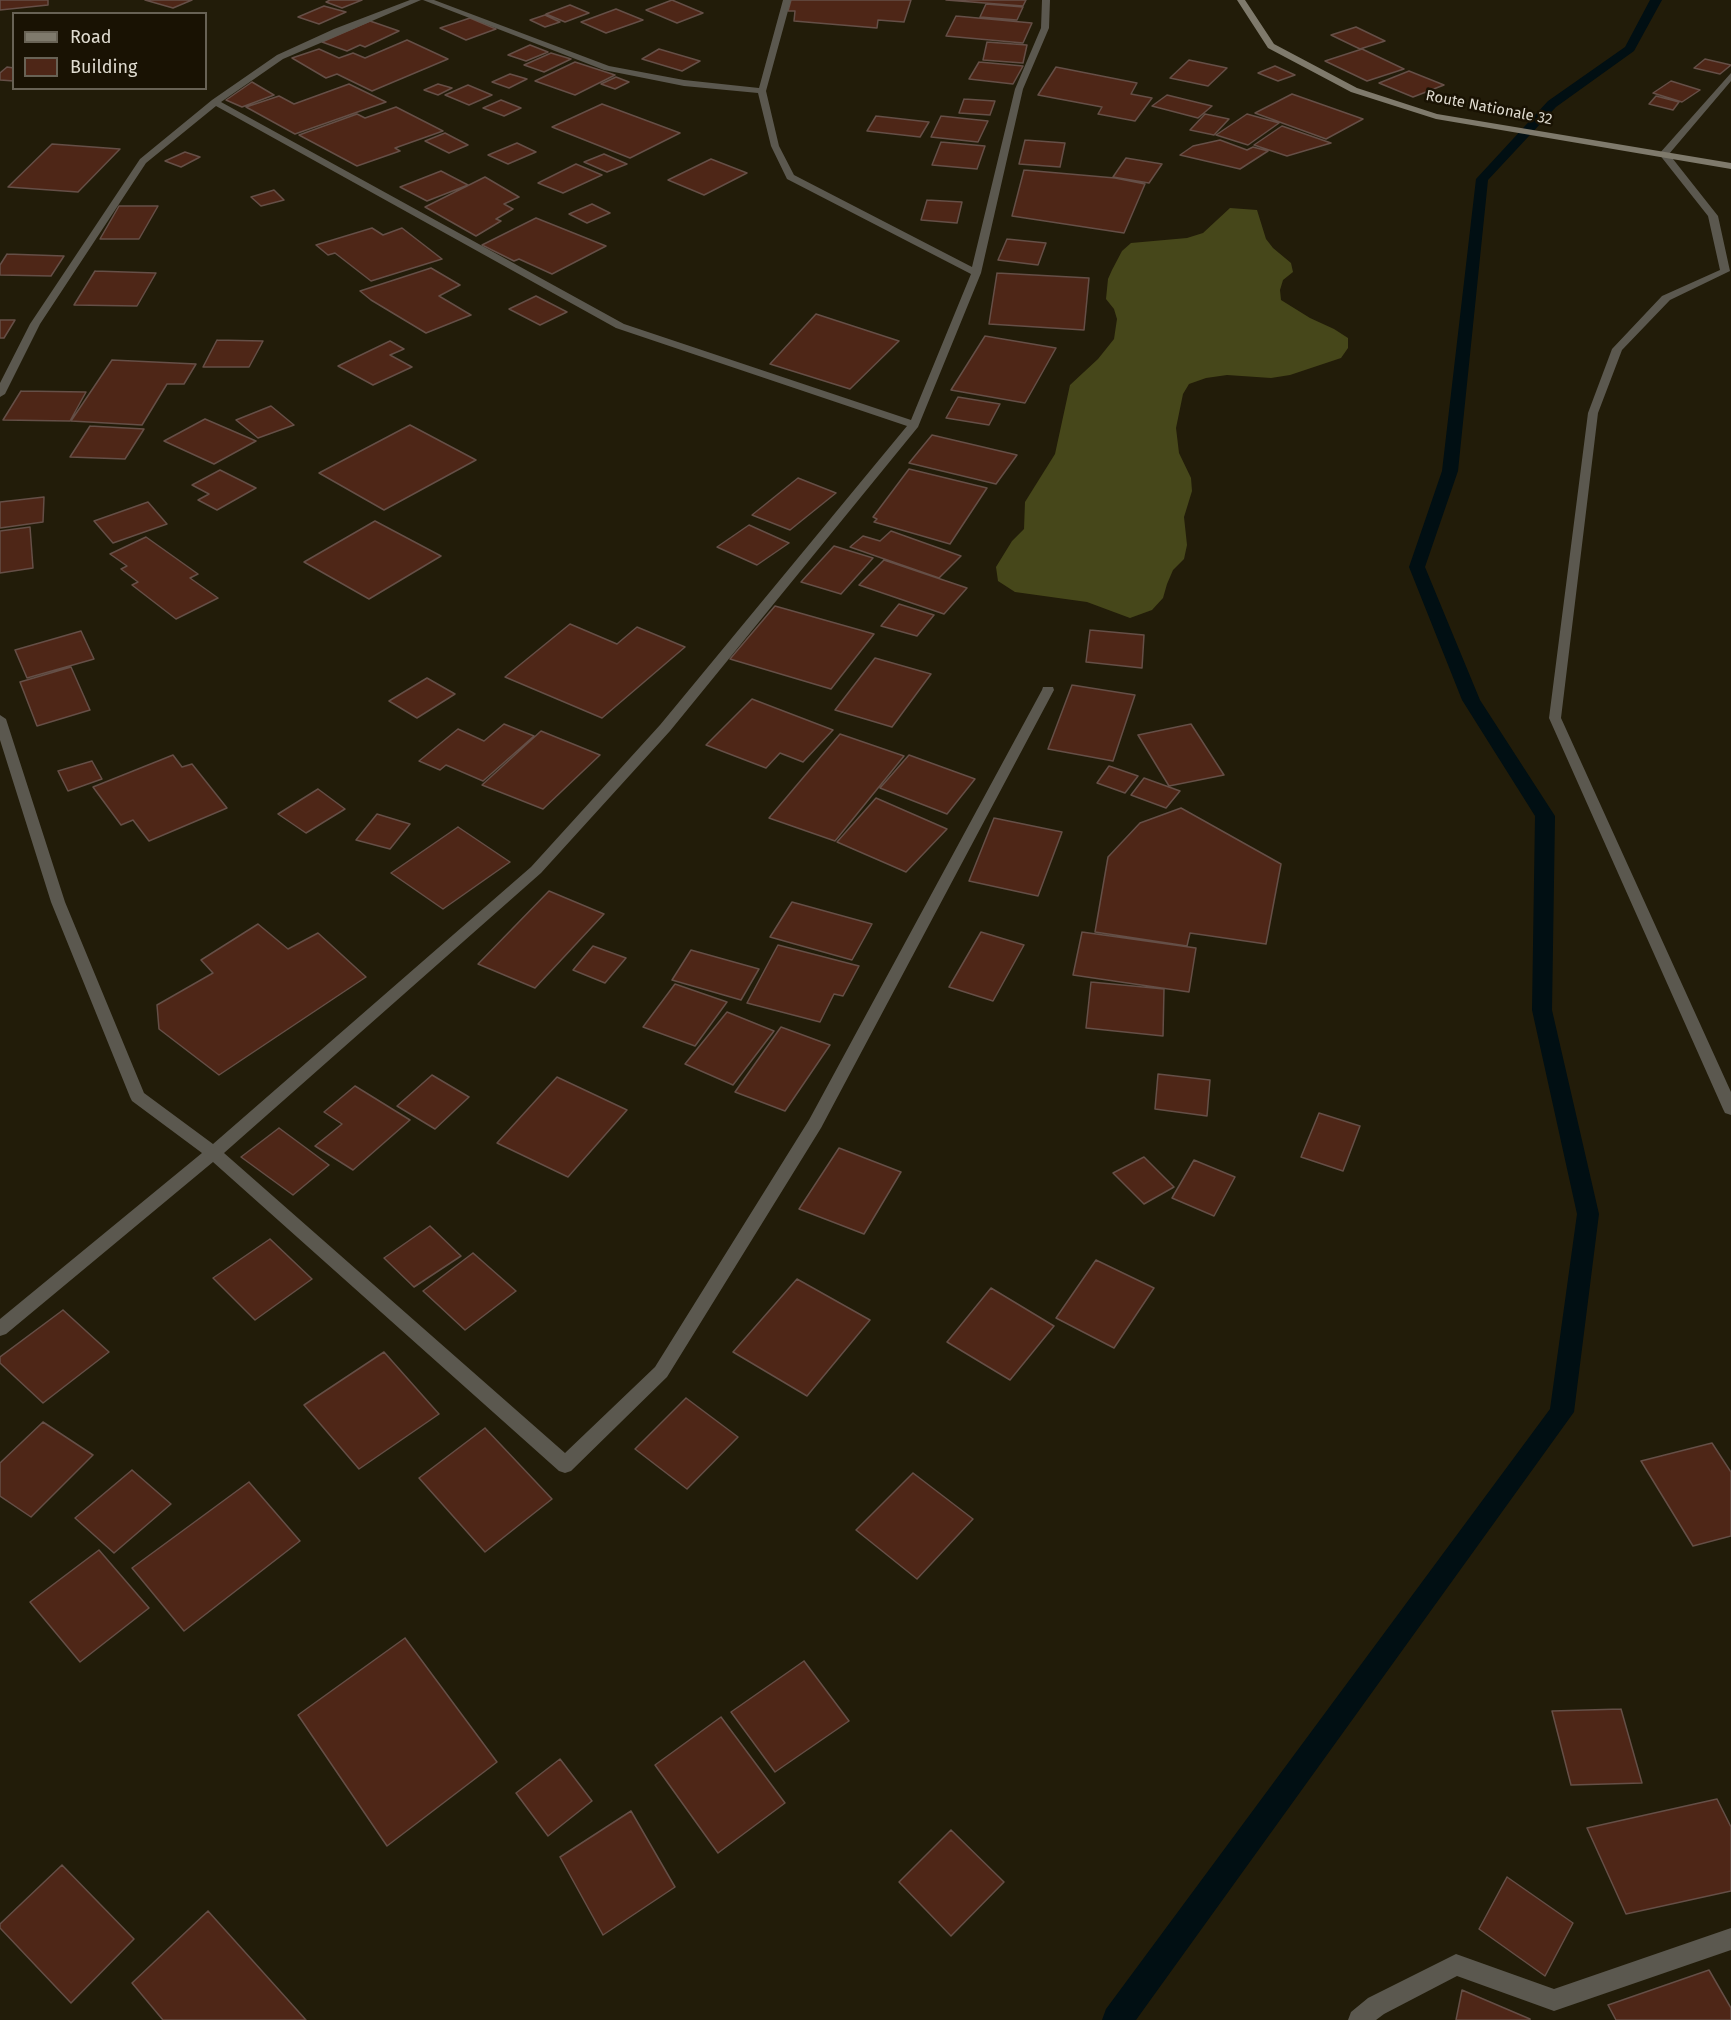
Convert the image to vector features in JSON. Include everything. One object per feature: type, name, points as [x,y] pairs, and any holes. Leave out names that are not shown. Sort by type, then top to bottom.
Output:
[{"type":"street","points":[[0,394],[35,324],[143,160],[215,102],[280,57],[337,31],[417,0]]},
{"type":"street","points":[[427,0],[607,69],[684,83],[762,91]]},
{"type":"street","points":[[787,0],[762,91],[775,146],[790,177],[976,273]]},
{"type":"street","points":[[0,1329],[213,1153],[536,870],[664,728],[914,425],[976,273],[1019,89],[1045,28],[1046,0]]},
{"type":"street","name":"Route Nationale 32","points":[[1241,0],[1271,46],[1354,90],[1436,116],[1731,166]]},
{"type":"street","points":[[1731,76],[1664,154],[1713,216],[1725,271],[1666,298],[1617,350],[1593,413],[1555,718],[1731,1109]]},
{"type":"street","points":[[215,102],[620,326],[914,425]]},
{"type":"street","points":[[0,719],[58,902],[138,1097],[213,1153],[565,1466],[662,1372],[815,1124],[1048,690]]},
{"type":"street","points":[[1359,2020],[1377,2007],[1456,1965],[1554,2000],[1731,1939]]},
{"type":"shaded area","points":[[1230,208],[1257,210],[1266,239],[1291,263],[1293,272],[1283,280],[1280,290],[1281,300],[1348,338],[1348,348],[1341,358],[1290,375],[1271,378],[1227,375],[1206,378],[1189,384],[1183,394],[1176,428],[1179,453],[1191,478],[1192,491],[1184,517],[1187,545],[1184,559],[1173,570],[1163,598],[1152,610],[1130,618],[1087,602],[1015,592],[998,581],[996,567],[1012,541],[1024,529],[1025,502],[1055,454],[1070,385],[1098,359],[1114,339],[1117,319],[1114,309],[1106,299],[1108,279],[1122,251],[1131,243],[1187,238],[1203,233]]},
{"type":"building","points":[[0,0],[48,0],[48,5],[0,10]]},
{"type":"building","points":[[145,0],[192,0],[173,8]]},
{"type":"building","points":[[362,0],[342,8],[326,2]]},
{"type":"building","points":[[672,0],[703,13],[677,23],[646,10]]},
{"type":"building","points":[[791,0],[911,0],[904,22],[878,20],[877,28],[794,21],[795,11],[788,11]]},
{"type":"building","points":[[946,0],[1026,0],[1023,6]]},
{"type":"building","points":[[986,4],[1023,7],[1017,20],[980,17]]},
{"type":"building","points":[[570,5],[589,13],[565,22],[546,14]]},
{"type":"building","points":[[324,6],[346,12],[319,24],[298,17]]},
{"type":"building","points":[[616,9],[643,20],[606,33],[581,22]]},
{"type":"building","points":[[545,15],[560,22],[545,27],[530,20]]},
{"type":"building","points":[[956,16],[1032,23],[1023,43],[946,36]]},
{"type":"building","points":[[470,18],[496,29],[466,40],[440,28]]},
{"type":"building","points":[[370,21],[399,31],[365,47],[360,45],[347,51],[322,42]]},
{"type":"building","points":[[1356,27],[1385,41],[1360,49],[1331,35]]},
{"type":"building","points":[[407,40],[448,59],[372,91],[337,74],[326,78],[292,58],[319,49],[339,58],[353,53],[365,58]]},
{"type":"building","points":[[987,42],[1027,45],[1023,63],[983,60]]},
{"type":"building","points":[[530,45],[548,52],[526,61],[508,55]]},
{"type":"building","points":[[659,49],[700,61],[682,71],[642,59]]},
{"type":"building","points":[[1362,49],[1404,69],[1367,81],[1325,61]]},
{"type":"building","points":[[551,53],[571,59],[544,72],[524,65]]},
{"type":"building","points":[[1705,59],[1731,65],[1720,74],[1694,68]]},
{"type":"building","points":[[1189,60],[1227,68],[1208,86],[1170,78]]},
{"type":"building","points":[[575,62],[615,75],[575,95],[535,81]]},
{"type":"building","points":[[979,62],[1023,66],[1013,84],[969,79]]},
{"type":"building","points":[[1275,66],[1295,75],[1278,81],[1258,73]]},
{"type":"building","points":[[7,67],[12,68],[12,81],[0,80],[0,73]]},
{"type":"building","points":[[1056,67],[1137,83],[1131,94],[1152,98],[1135,121],[1098,114],[1102,107],[1038,95]]},
{"type":"building","points":[[1409,71],[1444,85],[1413,97],[1379,83]]},
{"type":"building","points":[[510,74],[527,79],[509,88],[492,82]]},
{"type":"building","points":[[616,77],[629,82],[615,89],[601,84]]},
{"type":"building","points":[[1671,81],[1700,90],[1682,102],[1653,93]]},
{"type":"building","points":[[252,82],[274,95],[242,107],[226,100]]},
{"type":"building","points":[[349,84],[386,102],[295,134],[246,107],[279,96],[294,104]]},
{"type":"building","points":[[438,84],[452,88],[438,95],[424,90]]},
{"type":"building","points":[[468,85],[492,95],[469,105],[445,95]]},
{"type":"building","points":[[1292,94],[1363,119],[1326,139],[1255,113]]},
{"type":"building","points":[[1167,95],[1212,106],[1198,118],[1152,106]]},
{"type":"building","points":[[1656,96],[1679,102],[1673,110],[1649,104]]},
{"type":"building","points":[[964,99],[995,101],[990,115],[959,113]]},
{"type":"building","points":[[501,100],[521,108],[504,116],[483,108]]},
{"type":"building","points":[[602,104],[680,133],[630,158],[552,127]]},
{"type":"building","points":[[396,107],[443,131],[395,148],[400,151],[357,166],[299,135],[357,114],[365,118]]},
{"type":"building","points":[[1205,114],[1229,119],[1214,135],[1190,130]]},
{"type":"building","points":[[1247,114],[1279,123],[1248,145],[1216,135]]},
{"type":"building","points":[[876,116],[929,122],[920,137],[867,131]]},
{"type":"building","points":[[941,116],[988,121],[978,142],[931,137]]},
{"type":"building","points":[[1282,126],[1331,143],[1287,156],[1254,145]]},
{"type":"building","points":[[445,133],[468,145],[449,153],[425,141]]},
{"type":"building","points":[[1025,140],[1065,143],[1060,167],[1019,164]]},
{"type":"building","points":[[1220,140],[1247,150],[1253,147],[1268,151],[1240,169],[1180,155],[1193,146]]},
{"type":"building","points":[[941,142],[985,146],[977,169],[932,165]]},
{"type":"building","points":[[517,143],[536,152],[508,164],[488,155]]},
{"type":"building","points":[[52,144],[120,149],[78,192],[8,187]]},
{"type":"building","points":[[185,152],[200,157],[181,167],[165,161]]},
{"type":"building","points":[[604,154],[627,164],[607,172],[584,162]]},
{"type":"building","points":[[1126,158],[1162,164],[1149,183],[1113,177]]},
{"type":"building","points":[[711,159],[747,173],[704,195],[668,180]]},
{"type":"building","points":[[576,164],[602,175],[563,193],[538,183]]},
{"type":"building","points":[[1024,170],[1115,178],[1145,184],[1124,233],[1012,216]]},
{"type":"building","points":[[441,171],[468,185],[427,201],[400,187]]},
{"type":"building","points":[[485,177],[519,197],[504,204],[513,209],[496,219],[501,221],[476,236],[425,207]]},
{"type":"building","points":[[274,190],[284,200],[261,206],[251,197]]},
{"type":"building","points":[[927,200],[962,202],[957,223],[921,220]]},
{"type":"building","points":[[592,204],[610,213],[587,223],[569,214]]},
{"type":"building","points":[[119,206],[158,206],[139,239],[100,239]]},
{"type":"building","points":[[536,218],[606,246],[552,274],[519,259],[514,261],[482,245]]},
{"type":"building","points":[[372,228],[383,235],[402,228],[442,259],[371,281],[335,253],[328,255],[316,245]]},
{"type":"building","points":[[1007,239],[1046,243],[1038,265],[998,260]]},
{"type":"building","points":[[7,254],[64,256],[51,276],[0,275],[0,265]]},
{"type":"building","points":[[431,268],[460,285],[439,296],[471,315],[426,333],[360,291]]},
{"type":"building","points":[[95,271],[156,273],[137,306],[74,305]]},
{"type":"building","points":[[997,273],[1089,278],[1084,330],[989,324]]},
{"type":"building","points":[[536,296],[567,312],[540,325],[509,309]]},
{"type":"building","points":[[816,314],[899,341],[850,389],[770,364]]},
{"type":"building","points":[[0,320],[15,320],[4,338],[0,338]]},
{"type":"building","points":[[985,336],[1056,348],[1025,403],[951,390]]},
{"type":"building","points":[[217,340],[263,341],[249,367],[203,367]]},
{"type":"building","points":[[390,341],[404,349],[390,355],[412,367],[373,385],[338,366]]},
{"type":"building","points":[[112,360],[196,364],[184,384],[167,384],[142,425],[71,421]]},
{"type":"building","points":[[21,391],[86,392],[70,421],[3,420]]},
{"type":"building","points":[[958,397],[1000,404],[989,425],[946,418]]},
{"type":"building","points":[[271,406],[294,425],[258,438],[236,420]]},
{"type":"building","points":[[205,419],[256,441],[214,464],[164,441]]},
{"type":"building","points":[[410,425],[476,460],[384,510],[319,473]]},
{"type":"building","points":[[90,426],[144,429],[125,459],[70,457]]},
{"type":"building","points":[[932,435],[1017,455],[996,484],[909,463]]},
{"type":"building","points":[[909,469],[987,488],[950,544],[874,522],[877,519],[873,517]]},
{"type":"building","points":[[220,470],[256,488],[217,510],[198,500],[209,494],[192,485]]},
{"type":"building","points":[[798,478],[836,493],[790,530],[752,515]]},
{"type":"building","points":[[44,497],[43,522],[0,528],[0,502]]},
{"type":"building","points":[[148,502],[167,524],[113,543],[94,521]]},
{"type":"building","points":[[375,521],[441,556],[369,599],[304,562]]},
{"type":"building","points":[[749,525],[789,543],[757,565],[717,547]]},
{"type":"building","points":[[30,527],[33,568],[0,573],[0,531]]},
{"type":"building","points":[[891,531],[961,556],[939,578],[850,547],[863,536],[880,541]]},
{"type":"building","points":[[146,537],[198,574],[190,578],[218,598],[176,619],[132,585],[138,582],[121,569],[127,566],[110,554]]},
{"type":"building","points":[[834,546],[873,558],[841,594],[801,582]]},
{"type":"building","points":[[884,560],[967,588],[944,614],[859,585]]},
{"type":"building","points":[[899,604],[934,615],[917,636],[881,626]]},
{"type":"building","points":[[775,606],[874,634],[831,689],[730,659]]},
{"type":"building","points":[[570,624],[617,644],[637,627],[685,647],[602,718],[505,677]]},
{"type":"building","points":[[1090,630],[1144,635],[1142,668],[1086,662]]},
{"type":"building","points":[[81,631],[94,659],[27,678],[15,650]]},
{"type":"building","points":[[875,658],[931,674],[892,727],[835,710]]},
{"type":"building","points":[[71,667],[90,710],[37,726],[20,682]]},
{"type":"building","points":[[427,678],[455,694],[417,718],[389,701]]},
{"type":"building","points":[[1072,685],[1135,695],[1113,761],[1048,749]]},
{"type":"building","points":[[752,699],[833,730],[803,762],[780,753],[766,768],[706,745]]},
{"type":"building","points":[[504,724],[534,736],[483,781],[446,765],[440,770],[419,761],[458,729],[484,741]]},
{"type":"building","points":[[1191,724],[1224,775],[1169,786],[1138,735]]},
{"type":"building","points":[[541,731],[600,755],[543,809],[482,785]]},
{"type":"building","points":[[840,734],[904,756],[835,841],[769,818]]},
{"type":"building","points":[[173,755],[182,767],[192,764],[227,808],[149,841],[133,820],[121,825],[93,787]]},
{"type":"building","points":[[909,755],[975,779],[947,814],[880,788]]},
{"type":"building","points":[[92,761],[102,779],[68,791],[58,771]]},
{"type":"building","points":[[1109,766],[1138,776],[1125,793],[1097,783]]},
{"type":"building","points":[[1144,778],[1180,791],[1166,808],[1131,795]]},
{"type":"building","points":[[318,789],[345,809],[306,833],[278,814]]},
{"type":"building","points":[[876,798],[947,829],[906,872],[837,842]]},
{"type":"building","points":[[1181,808],[1281,864],[1266,944],[1190,933],[1187,946],[1095,932],[1108,857],[1140,823]]},
{"type":"building","points":[[377,814],[410,824],[390,849],[356,840]]},
{"type":"building","points":[[994,818],[1062,832],[1038,896],[969,881]]},
{"type":"building","points":[[458,827],[510,862],[443,909],[391,873]]},
{"type":"building","points":[[549,891],[604,914],[535,988],[478,964]]},
{"type":"building","points":[[792,902],[872,924],[852,960],[770,937]]},
{"type":"building","points":[[258,924],[288,949],[318,933],[366,977],[219,1075],[159,1029],[157,1005],[213,973],[201,960]]},
{"type":"building","points":[[981,932],[1024,945],[993,1001],[949,987]]},
{"type":"building","points":[[1082,932],[1196,948],[1189,992],[1073,975]]},
{"type":"building","points":[[778,945],[859,966],[843,996],[834,994],[820,1022],[747,1003]]},
{"type":"building","points":[[593,946],[626,958],[605,983],[573,970]]},
{"type":"building","points":[[691,950],[759,969],[741,1000],[672,980]]},
{"type":"building","points":[[1091,982],[1164,989],[1163,1036],[1086,1028]]},
{"type":"building","points":[[675,984],[727,1002],[695,1046],[643,1027]]},
{"type":"building","points":[[727,1012],[774,1031],[733,1085],[685,1064]]},
{"type":"building","points":[[781,1027],[830,1045],[785,1111],[735,1092]]},
{"type":"building","points":[[1158,1074],[1210,1080],[1207,1116],[1155,1109]]},
{"type":"building","points":[[432,1075],[469,1097],[435,1129],[397,1106]]},
{"type":"building","points":[[557,1077],[627,1110],[568,1177],[497,1143]]},
{"type":"building","points":[[355,1086],[410,1120],[353,1170],[315,1146],[342,1124],[324,1112]]},
{"type":"building","points":[[1319,1113],[1360,1126],[1343,1171],[1301,1157]]},
{"type":"building","points":[[279,1128],[329,1165],[293,1195],[241,1157]]},
{"type":"building","points":[[839,1148],[901,1172],[864,1234],[799,1209]]},
{"type":"building","points":[[1144,1157],[1174,1187],[1144,1204],[1113,1173]]},
{"type":"building","points":[[1194,1160],[1235,1177],[1214,1216],[1172,1198]]},
{"type":"building","points":[[430,1226],[461,1256],[414,1287],[384,1258]]},
{"type":"building","points":[[270,1239],[312,1279],[255,1320],[213,1278]]},
{"type":"building","points":[[473,1253],[516,1291],[465,1330],[423,1291]]},
{"type":"building","points":[[1096,1260],[1154,1288],[1114,1348],[1056,1318]]},
{"type":"building","points":[[797,1279],[870,1320],[807,1396],[733,1352]]},
{"type":"building","points":[[991,1288],[1054,1326],[1010,1380],[947,1342]]},
{"type":"building","points":[[63,1310],[109,1352],[43,1403],[0,1363],[0,1357]]},
{"type":"building","points":[[384,1352],[439,1414],[359,1469],[304,1405]]},
{"type":"building","points":[[686,1398],[738,1437],[687,1489],[635,1449]]},
{"type":"building","points":[[43,1422],[93,1455],[31,1517],[0,1496],[0,1463]]},
{"type":"building","points":[[485,1428],[552,1499],[485,1552],[419,1478]]},
{"type":"building","points":[[1712,1443],[1731,1472],[1731,1536],[1693,1546],[1641,1461]]},
{"type":"building","points":[[132,1470],[171,1504],[114,1553],[75,1518]]},
{"type":"building","points":[[913,1473],[973,1519],[917,1579],[856,1530]]},
{"type":"building","points":[[249,1482],[300,1541],[184,1631],[132,1568]]},
{"type":"building","points":[[99,1550],[149,1608],[80,1662],[30,1602]]},
{"type":"building","points":[[405,1638],[497,1762],[387,1846],[298,1715]]},
{"type":"building","points":[[804,1661],[849,1721],[775,1772],[731,1712]]},
{"type":"building","points":[[1621,1709],[1642,1783],[1571,1785],[1552,1711]]},
{"type":"building","points":[[721,1717],[785,1803],[718,1853],[655,1765]]},
{"type":"building","points":[[560,1759],[592,1801],[548,1836],[516,1793]]},
{"type":"building","points":[[1717,1799],[1731,1827],[1731,1891],[1626,1914],[1587,1828]]},
{"type":"building","points":[[631,1811],[675,1887],[603,1935],[560,1857]]},
{"type":"building","points":[[951,1830],[1004,1882],[951,1936],[899,1882]]},
{"type":"building","points":[[62,1865],[134,1939],[71,2003],[0,1928],[0,1924]]},
{"type":"building","points":[[1507,1877],[1573,1923],[1545,1976],[1479,1929]]},
{"type":"building","points":[[208,1911],[306,2020],[163,2020],[132,1983]]},
{"type":"building","points":[[1709,1970],[1731,2008],[1731,2020],[1616,2020],[1608,2005]]},
{"type":"building","points":[[1462,1990],[1530,2019],[1530,2020],[1456,2020]]},
{"type":"waterway","points":[[1117,2020],[1562,1412],[1588,1214],[1542,1010],[1545,816],[1471,700],[1417,567],[1450,471],[1482,179],[1552,104],[1630,49],[1656,0]]}]
